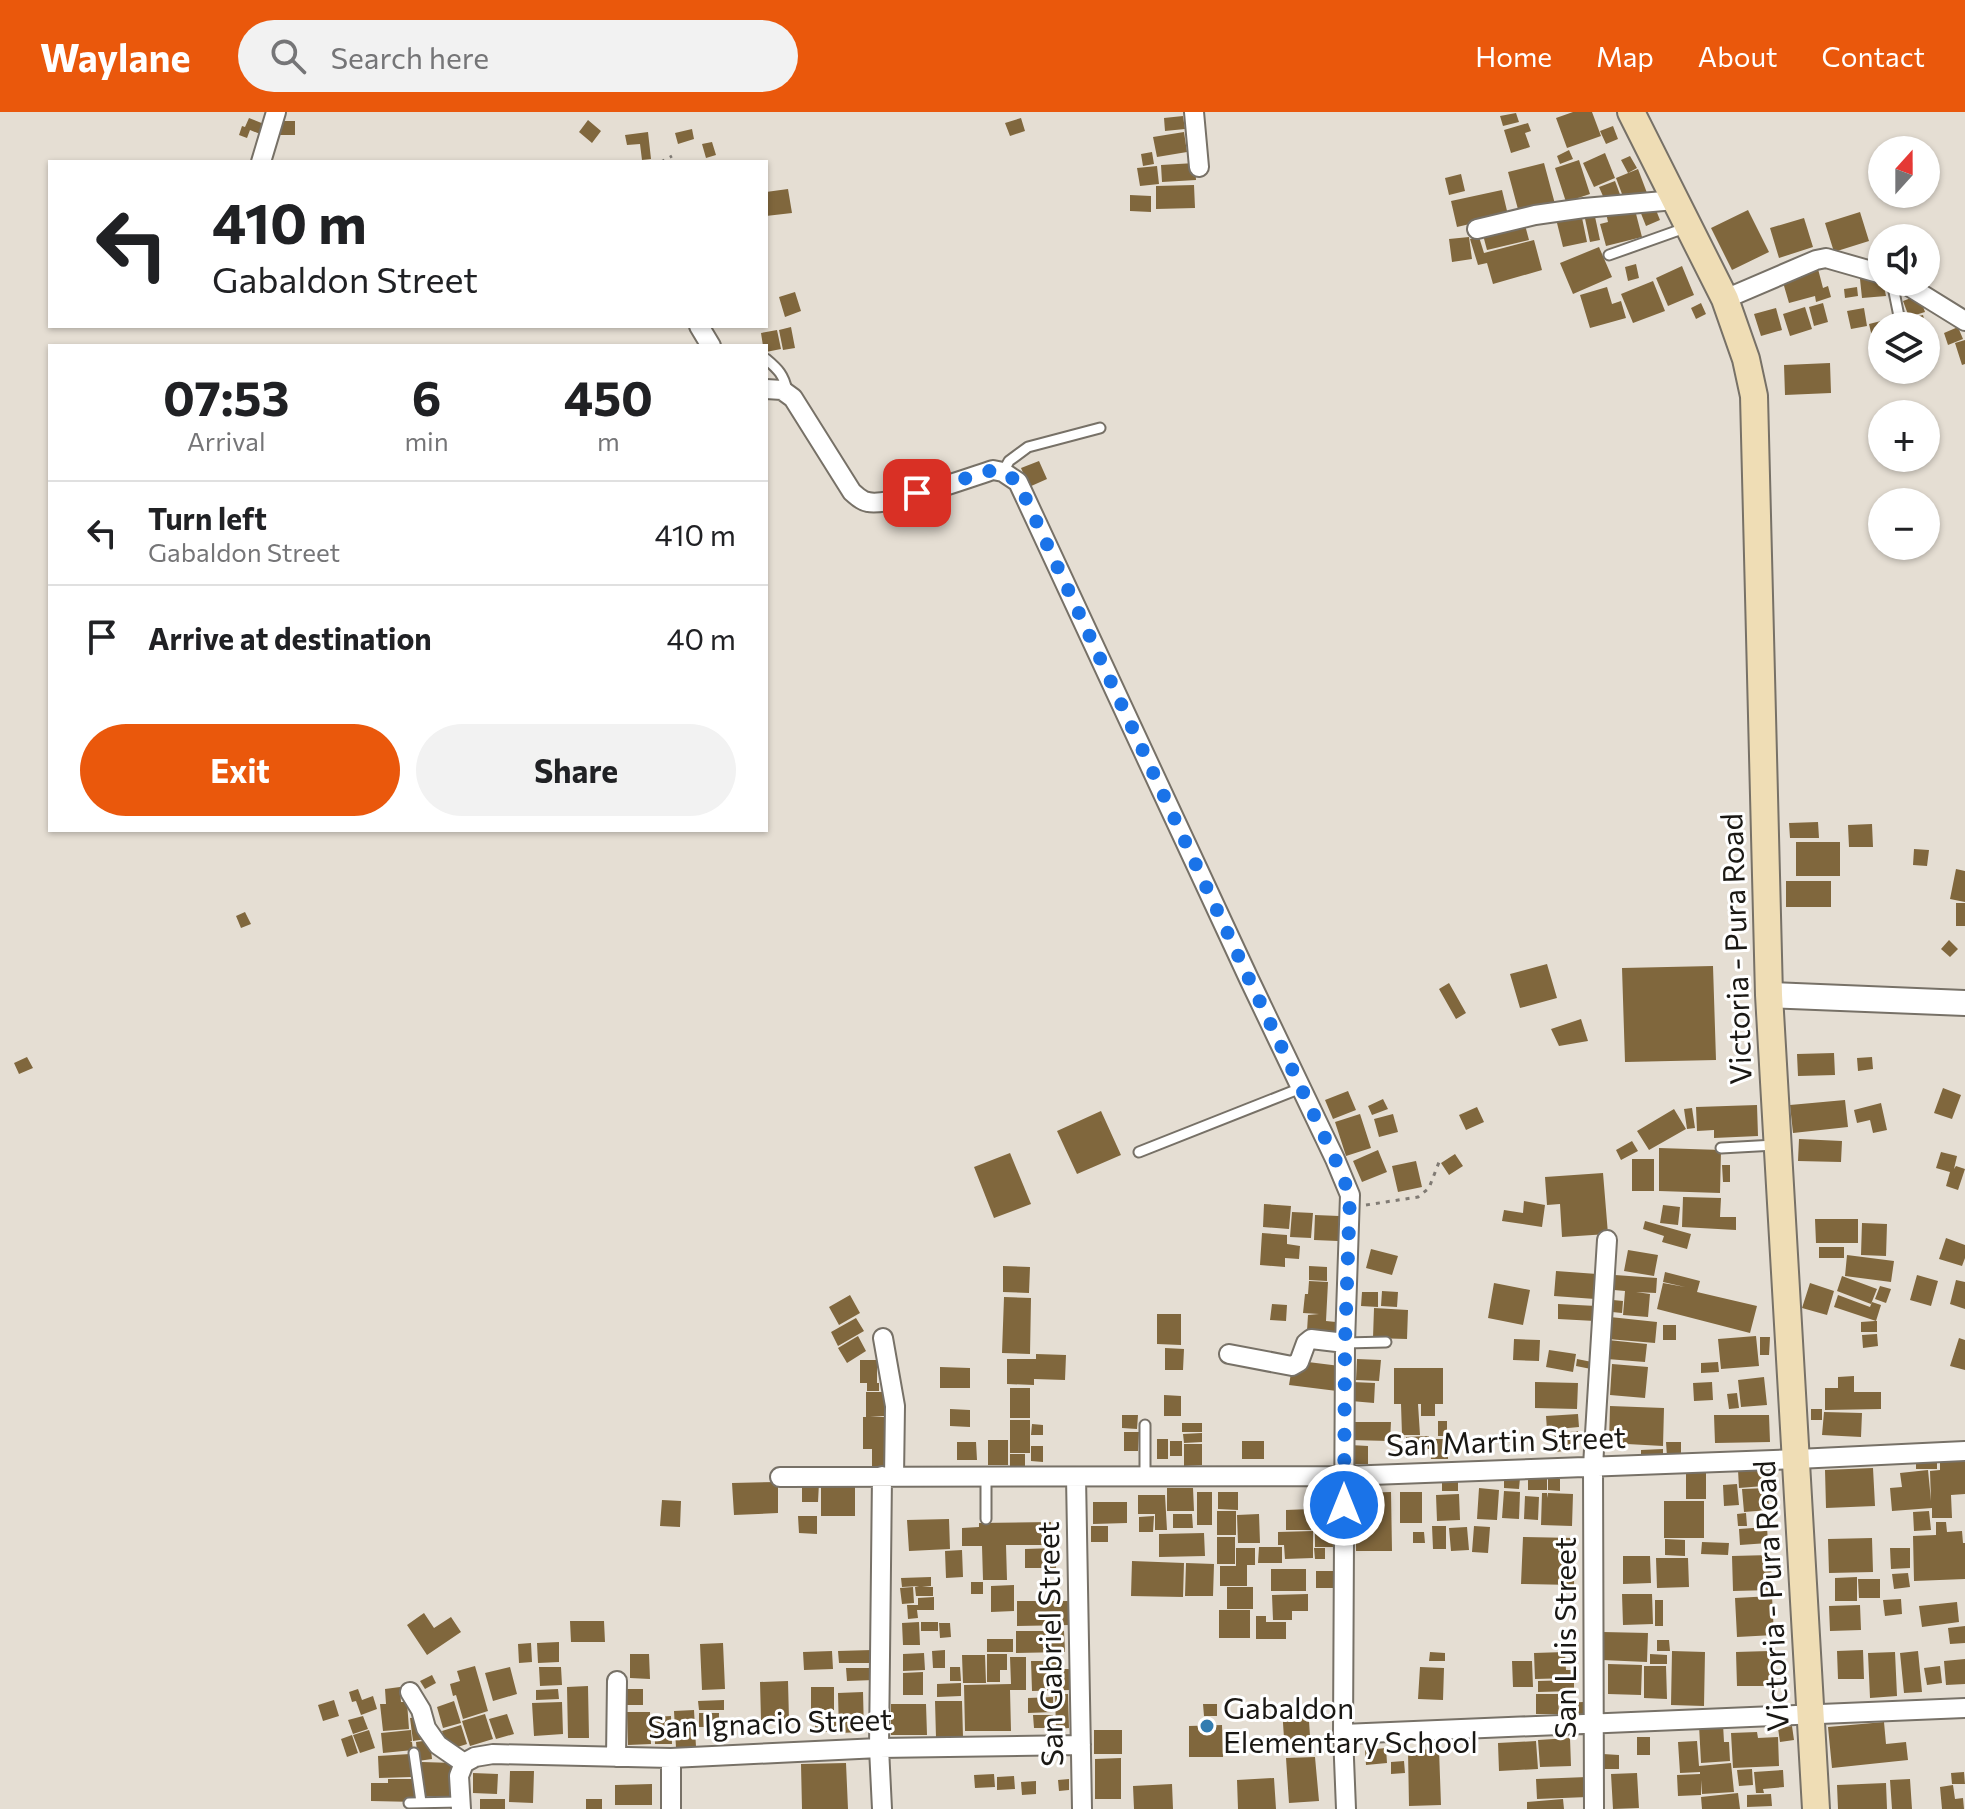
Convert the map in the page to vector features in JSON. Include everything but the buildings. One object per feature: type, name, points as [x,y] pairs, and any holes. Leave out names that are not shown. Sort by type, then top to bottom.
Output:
[{"type":"main road","name":"Victoria - Pura Road","points":[[1631,112],[1725,299],[1746,359],[1754,396],[1769,995],[1816,1809]]},
{"type":"street","points":[[262,160],[276,112]]},
{"type":"street","points":[[1194,112],[1199,167]]},
{"type":"street","points":[[1477,229],[1535,215],[1675,200]]},
{"type":"street","points":[[1725,299],[1816,260],[1826,258],[1868,270]]},
{"type":"street","points":[[1925,296],[1965,321]]},
{"type":"street","points":[[768,389],[782,390],[793,398],[852,492],[863,501],[891,501],[993,470],[1003,472],[1018,482],[1350,1195],[1344,1476],[1343,1734],[1346,1809]]},
{"type":"street","points":[[1769,995],[1965,1003]]},
{"type":"street","name":"San Luis Street","points":[[1594,1809],[1593,1466],[1607,1240]]},
{"type":"street","points":[[882,1809],[879,1748],[888,1476],[895,1406],[883,1338]]},
{"type":"street","points":[[1229,1354],[1292,1366],[1299,1362],[1306,1343],[1311,1339],[1345,1343]]},
{"type":"street","name":"San Martin Street","points":[[780,1477],[1344,1476],[1965,1451]]},
{"type":"street","name":"San Gabriel Street","points":[[1076,1477],[1082,1809]]},
{"type":"street","points":[[616,1757],[617,1681]]},
{"type":"street","points":[[410,1692],[421,1710],[426,1728],[438,1745],[464,1763],[459,1776],[460,1805]]},
{"type":"street","points":[[1343,1734],[1965,1708]]},
{"type":"street","name":"San Ignacio Street","points":[[464,1763],[475,1757],[493,1754],[671,1758],[879,1748],[1081,1745]]},
{"type":"street","points":[[671,1758],[671,1809]]},
{"type":"lane","points":[[1609,255],[1688,227]]},
{"type":"lane","points":[[768,361],[784,377],[788,394]]},
{"type":"lane","points":[[1003,472],[1009,461],[1028,447],[1100,428]]},
{"type":"lane","points":[[1139,1152],[1301,1088]]},
{"type":"lane","points":[[1721,1148],[1778,1145]]},
{"type":"lane","points":[[1345,1343],[1386,1342]]},
{"type":"lane","points":[[1145,1425],[1145,1477]]},
{"type":"lane","points":[[986,1477],[986,1519]]},
{"type":"lane","points":[[414,1753],[421,1802]]},
{"type":"lane","points":[[409,1803],[460,1805]]},
{"type":"path","points":[[665,160],[672,156]]},
{"type":"path","points":[[1350,1207],[1418,1197],[1429,1188],[1441,1157]]},
{"type":"place","name":"Gabaldon Elementary School","points":[[1207,1726]]},
{"type":"route","points":[[917,493],[993,470],[1003,472],[1018,482],[1335,1159],[1350,1195],[1344,1505]]}]
